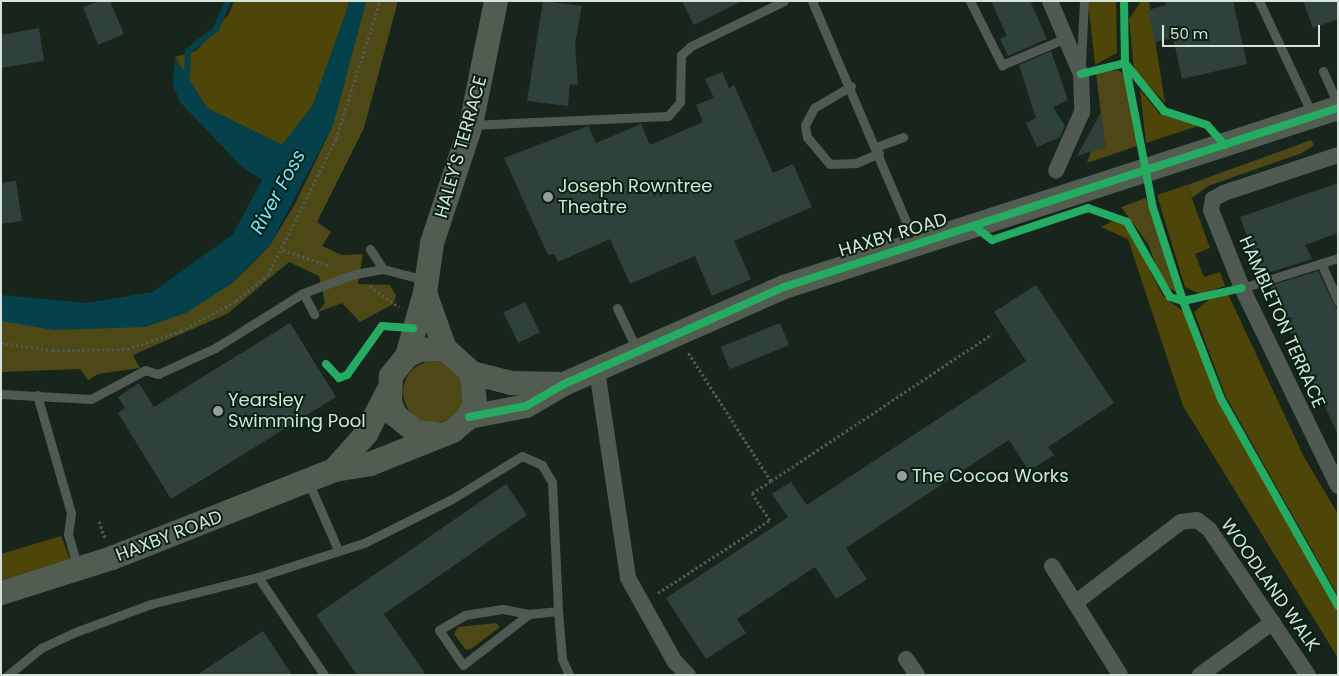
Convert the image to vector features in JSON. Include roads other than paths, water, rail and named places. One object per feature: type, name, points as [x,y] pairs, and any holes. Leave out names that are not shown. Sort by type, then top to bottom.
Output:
[{"type":"street","name":"HALEY'S TERRACE","points":[[407,356],[425,286],[432,243],[471,125],[496,1]]},
{"type":"street","points":[[1050,1],[1081,74],[1082,112],[1056,172]]},
{"type":"street","name":"HAXBY ROAD","points":[[1,593],[78,569],[334,470],[370,464],[442,434],[469,417],[526,406],[564,384],[784,287],[1314,117],[1338,106]]},
{"type":"street","name":"HAMBLETON TERRACE","points":[[1338,155],[1213,199],[1211,210],[1242,288],[1338,486]]},
{"type":"street","points":[[425,286],[445,349],[472,373],[475,403],[469,417]]},
{"type":"street","points":[[442,434],[429,436],[404,425],[395,415],[389,389],[391,376],[407,356],[419,350],[445,349]]},
{"type":"street","points":[[597,370],[628,578],[641,605],[688,675]]},
{"type":"street","name":"HAXBY ROAD","points":[[472,373],[511,383],[564,384]]},
{"type":"street","name":"HAXBY ROAD","points":[[334,470],[366,434],[389,389]]},
{"type":"street","name":"WOODLAND WALK","points":[[1075,603],[1181,522],[1197,520],[1209,530],[1308,675]]},
{"type":"street","points":[[1052,566],[1120,675]]},
{"type":"street","points":[[1200,675],[1273,622]]},
{"type":"street","points":[[906,659],[916,675]]},
{"type":"lane","points":[[471,125],[668,116],[680,102],[681,55],[690,46],[784,1]]},
{"type":"lane","points":[[812,1],[851,86],[915,244]]},
{"type":"lane","points":[[970,1],[1002,66],[1066,38]]},
{"type":"lane","points":[[1081,74],[1084,1]]},
{"type":"lane","points":[[1259,1],[1314,117]]},
{"type":"lane","points":[[1323,71],[1338,106]]},
{"type":"lane","points":[[851,86],[814,108],[805,125],[807,137],[830,164],[856,163],[903,137]]},
{"type":"lane","points":[[370,249],[383,269]]},
{"type":"lane","points":[[1242,288],[1338,258]]},
{"type":"lane","points":[[1321,263],[1338,301]]},
{"type":"lane","points":[[1,394],[91,398],[145,370],[158,374],[231,338],[303,293],[355,274],[383,269],[425,286]]},
{"type":"lane","points":[[303,293],[314,314]]},
{"type":"lane","points":[[617,308],[638,353]]},
{"type":"lane","points":[[37,395],[71,513],[68,534],[78,569]]},
{"type":"lane","points":[[8,675],[41,648],[73,632],[151,604],[258,577],[364,543],[452,499],[517,458],[527,457],[542,465],[552,482],[558,611],[562,659],[568,675]]},
{"type":"lane","points":[[308,480],[338,550]]},
{"type":"lane","points":[[258,577],[324,675]]},
{"type":"lane","points":[[529,614],[463,665],[439,630],[465,615],[503,609],[529,614],[558,611]]},
{"type":"lane","points":[[1,672],[16,668]]},
{"type":"water","name":"River Foss","points":[[350,1],[366,1],[333,125],[270,245],[231,284],[186,313],[145,327],[54,330],[1,321],[1,295],[87,303],[153,292],[233,234],[262,180],[240,165],[179,101],[173,84],[175,57],[207,108],[282,145],[313,105]]},
{"type":"waterway","points":[[187,77],[188,51],[216,29],[228,1]]},
{"type":"place","name":"Joseph Rowntree Theatre","points":[[548,197]]},
{"type":"place","name":"Yearsley Swimming Pool","points":[[218,411]]},
{"type":"place","name":"The Cocoa Works","points":[[902,476]]}]
